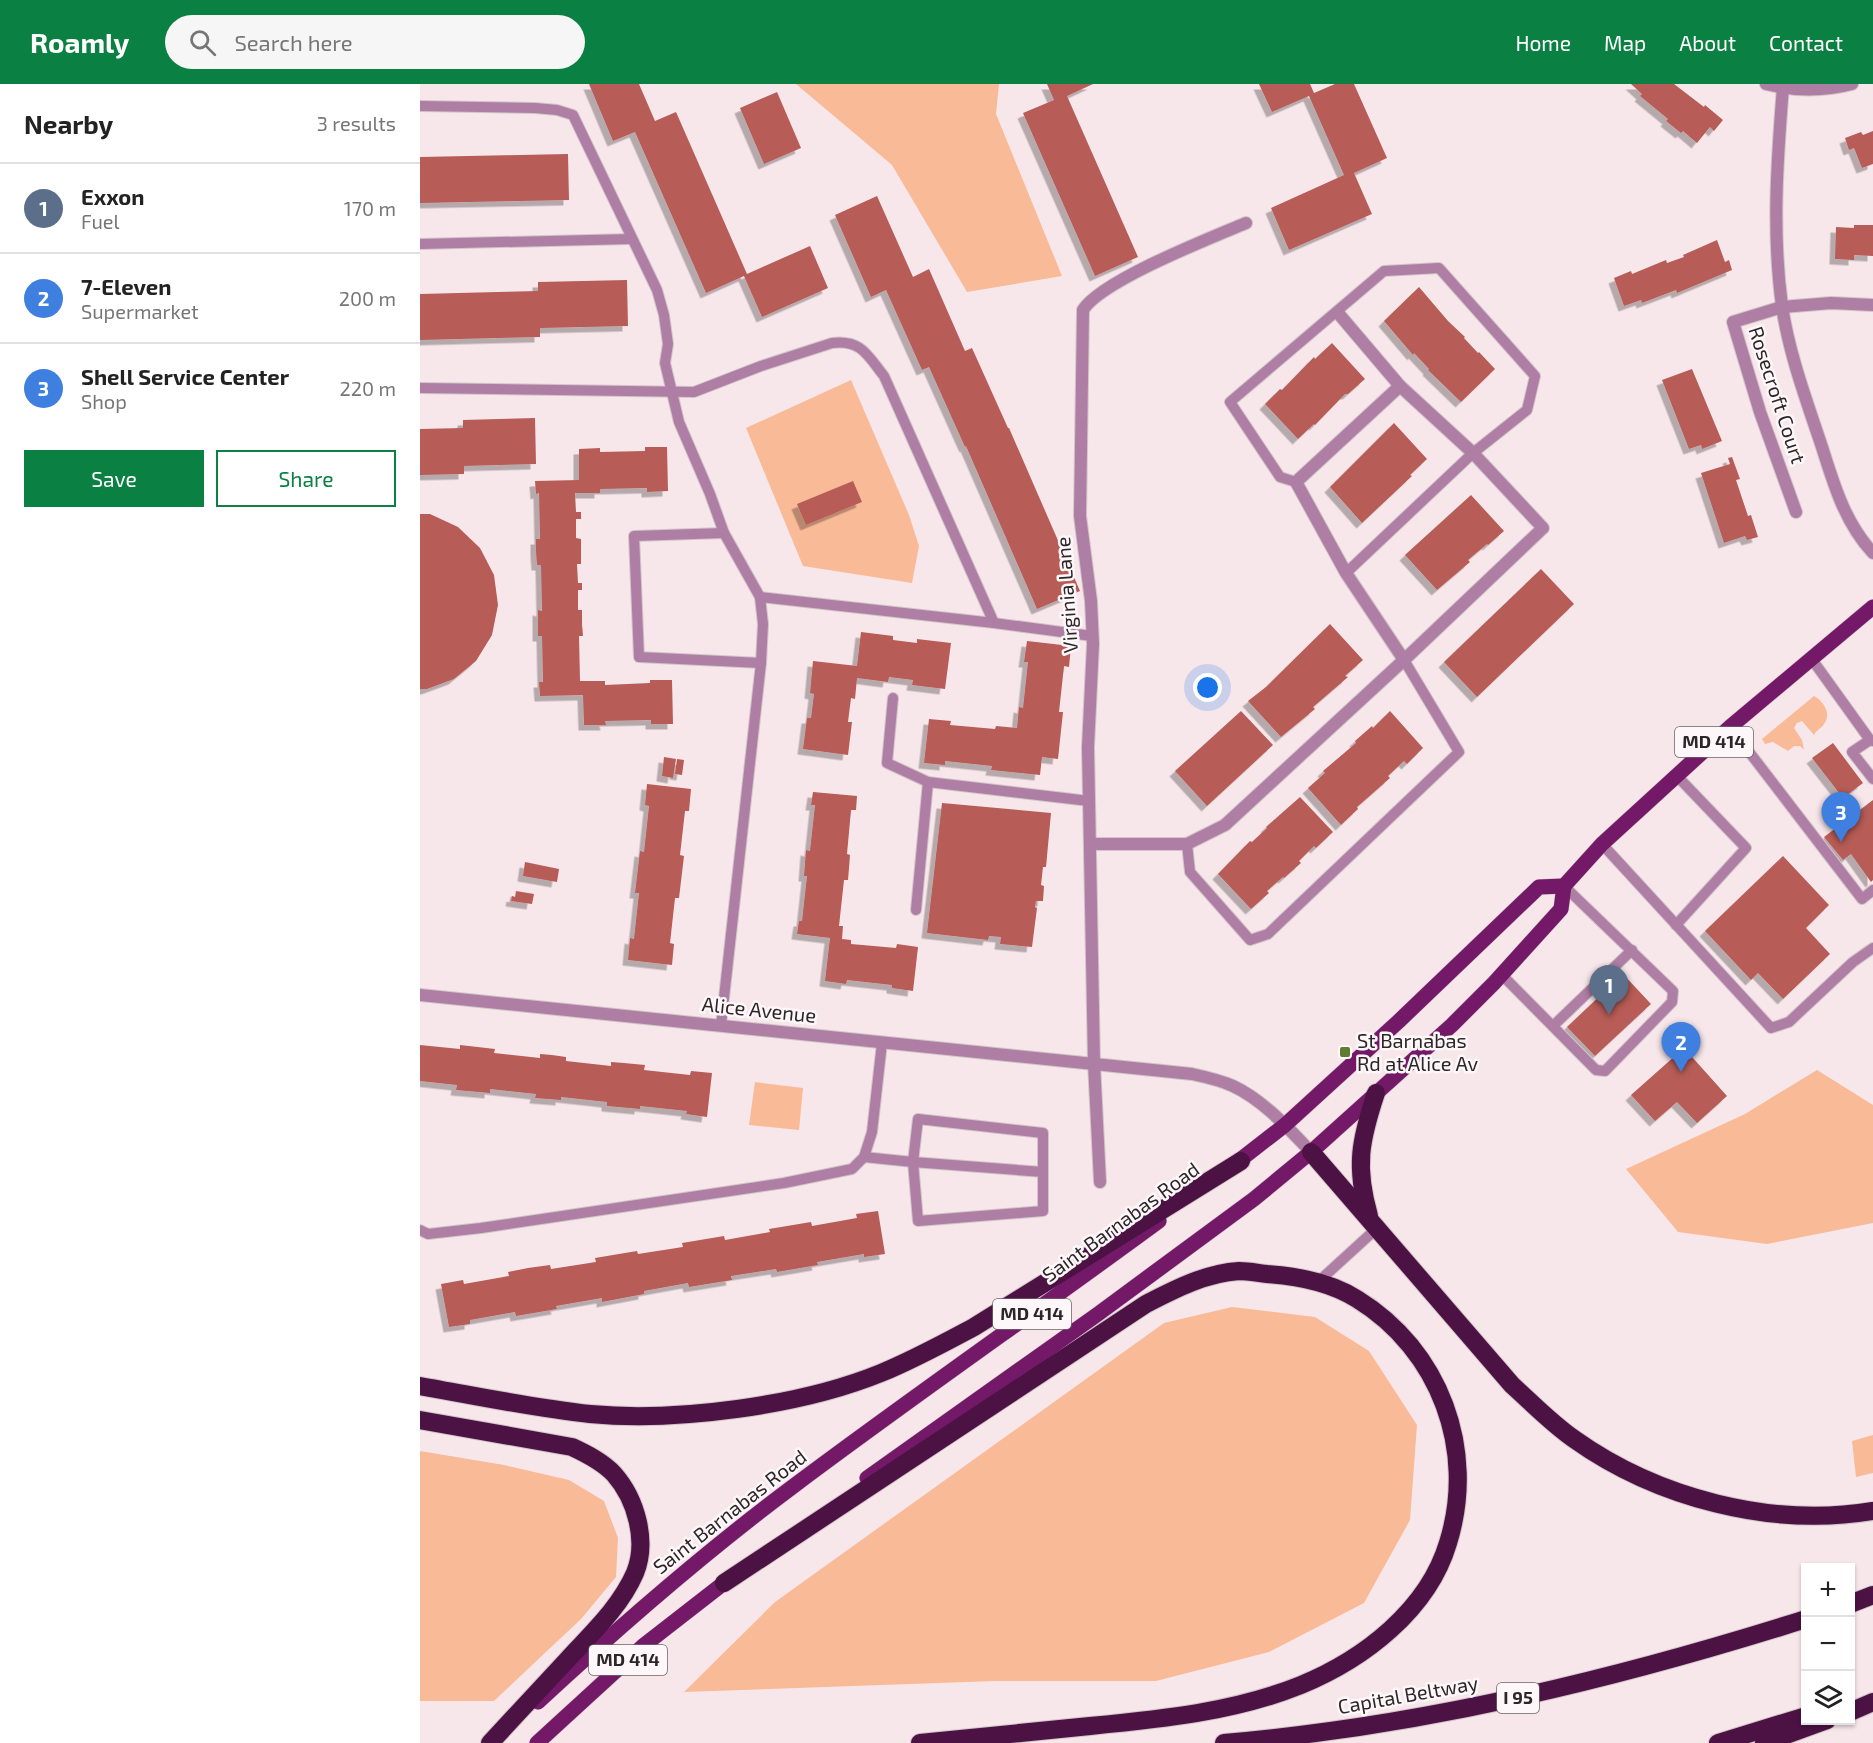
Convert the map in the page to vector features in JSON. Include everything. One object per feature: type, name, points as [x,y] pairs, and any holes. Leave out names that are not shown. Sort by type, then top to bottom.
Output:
[{"type":"highway","points":[[1373,1226],[1362,1193],[1359,1173],[1364,1130],[1376,1094]]},
{"type":"highway","points":[[1311,1152],[1512,1385],[1573,1439],[1610,1462],[1652,1482],[1699,1499],[1792,1515],[1831,1516],[1873,1511]]},
{"type":"highway","points":[[420,1386],[581,1413],[642,1415],[682,1415],[728,1409],[780,1402],[830,1390],[879,1374],[974,1327],[1240,1161]]},
{"type":"highway","points":[[724,1583],[1146,1304],[1173,1289],[1201,1279],[1239,1271],[1282,1275],[1318,1282],[1355,1298],[1390,1323],[1416,1351],[1437,1387],[1452,1424],[1458,1466],[1456,1508],[1448,1545],[1432,1580],[1409,1612],[1379,1640],[1303,1684],[1261,1699],[1219,1710],[1173,1718],[920,1743]]},
{"type":"highway","points":[[420,1420],[572,1447],[595,1458],[614,1474],[628,1496],[638,1519],[640,1545],[636,1570],[613,1612],[490,1743]]},
{"type":"highway","points":[[1855,1602],[1873,1595]]},
{"type":"highway","name":"Capital Beltway","points":[[1224,1743],[1354,1728],[1544,1693],[1707,1650],[1801,1621]]},
{"type":"highway","points":[[1855,1701],[1873,1694]]},
{"type":"highway","points":[[1855,1710],[1873,1702]]},
{"type":"highway","points":[[1719,1743],[1801,1718]]},
{"type":"highway","points":[[1764,1743],[1813,1725]]},
{"type":"main road","name":"MD 414","points":[[537,1743],[643,1646],[724,1583],[812,1517],[1136,1286],[1254,1199],[1311,1152],[1452,1025],[1502,975],[1561,909],[1564,886],[1602,844],[1730,727],[1873,607]]},
{"type":"main road","name":"Saint Barnabas Road","points":[[494,1743],[624,1624],[794,1485],[1240,1161],[1285,1125],[1399,1021],[1539,887],[1564,886]]},
{"type":"street","points":[[1766,84],[1818,89],[1852,84]]},
{"type":"street","points":[[1783,87],[1775,190],[1777,259],[1782,307],[1811,415],[1834,484],[1860,539],[1873,553]]},
{"type":"street","name":"Virginia Lane","points":[[1100,1182],[1094,1063],[1088,747],[1091,601],[1080,516],[1083,310],[1089,301],[1104,291],[1156,262],[1246,223]]},
{"type":"street","name":"Rosecroft Court","points":[[1796,512],[1760,412],[1733,322],[1782,307],[1831,303],[1873,305]]},
{"type":"street","points":[[1090,844],[1187,844],[1225,825],[1543,528],[1473,453],[1400,386],[1338,313]]},
{"type":"street","points":[[1400,386],[1296,482],[1346,573],[1404,660]]},
{"type":"street","name":"Alice Avenue","points":[[420,995],[1094,1063]]},
{"type":"street","points":[[1094,1063],[1174,1071],[1219,1081],[1244,1092],[1285,1125],[1311,1152]]},
{"type":"lane","points":[[420,106],[534,108],[557,110],[573,115],[657,290],[664,315],[668,344],[665,363],[679,422],[724,533],[760,597],[763,624],[761,663],[721,1025]]},
{"type":"lane","points":[[420,244],[631,239]]},
{"type":"lane","points":[[1296,482],[1280,477],[1230,402],[1338,313],[1384,271],[1439,268],[1535,376],[1527,410],[1473,453],[1346,573]]},
{"type":"lane","points":[[420,388],[694,392],[761,366],[832,343],[854,344],[862,349],[884,376],[994,623]]},
{"type":"lane","points":[[724,533],[634,536],[639,657],[761,663]]},
{"type":"lane","points":[[760,597],[1092,636]]},
{"type":"lane","points":[[1811,658],[1871,740],[1852,752],[1873,779]]},
{"type":"lane","points":[[1187,844],[1190,872],[1250,940],[1268,934],[1459,752],[1404,660]]},
{"type":"lane","points":[[893,698],[887,763],[928,782],[1089,801]]},
{"type":"lane","points":[[1730,727],[1863,899],[1873,890]]},
{"type":"lane","points":[[1676,925],[1746,848],[1677,776]]},
{"type":"lane","points":[[916,910],[928,782]]},
{"type":"lane","points":[[1602,844],[1772,1028],[1789,1023],[1853,962],[1873,948]]},
{"type":"lane","points":[[1502,975],[1596,1070],[1605,1071],[1672,1002],[1673,991],[1564,886]]},
{"type":"lane","points":[[1553,1026],[1632,950]]},
{"type":"lane","points":[[420,1230],[428,1234],[481,1228],[784,1183],[852,1169],[864,1157],[872,1132],[882,1043]]},
{"type":"lane","points":[[918,1119],[1043,1133],[1043,1211],[918,1221],[913,1162],[918,1119]]},
{"type":"lane","points":[[864,1157],[1043,1172]]},
{"type":"lane","points":[[1318,1282],[1373,1226]]},
{"type":"shaded area","points":[[796,84],[999,84],[996,114],[1062,276],[967,292],[892,165]]},
{"type":"shaded area","points":[[851,380],[909,515],[919,546],[912,583],[803,566],[746,428]]},
{"type":"shaded area","points":[[1814,696],[1823,704],[1827,716],[1824,724],[1814,735],[1802,721],[1797,723],[1794,728],[1802,740],[1804,750],[1800,746],[1794,746],[1788,751],[1773,742],[1765,744],[1762,739]]},
{"type":"shaded area","points":[[1817,1070],[1873,1105],[1873,1223],[1767,1244],[1678,1232],[1626,1169],[1745,1114]]},
{"type":"shaded area","points":[[755,1082],[803,1088],[799,1130],[749,1125]]},
{"type":"shaded area","points":[[1232,1307],[1315,1317],[1369,1351],[1417,1425],[1410,1520],[1364,1603],[1269,1652],[1156,1681],[995,1681],[684,1692],[775,1602],[1164,1323]]},
{"type":"shaded area","points":[[1873,1435],[1873,1473],[1856,1477],[1852,1441]]},
{"type":"shaded area","points":[[420,1451],[504,1465],[569,1480],[604,1501],[618,1538],[616,1577],[581,1619],[494,1701],[420,1701]]},
{"type":"building","points":[[589,84],[639,84],[655,121],[676,112],[747,274],[810,246],[828,288],[762,317],[744,276],[706,293],[635,132],[613,141]]},
{"type":"building","points":[[1047,84],[1093,84],[1067,96],[1138,257],[1095,276],[1023,113],[1054,100]]},
{"type":"building","points":[[1259,84],[1310,84],[1314,93],[1335,84],[1354,84],[1387,158],[1354,173],[1372,214],[1289,250],[1271,208],[1344,175],[1309,96],[1272,112]]},
{"type":"building","points":[[1631,84],[1674,84],[1723,120],[1714,131],[1710,127],[1697,143],[1666,121],[1668,119],[1640,96],[1642,94]]},
{"type":"building","points":[[777,92],[801,148],[764,164],[740,108]]},
{"type":"building","points":[[1873,131],[1873,164],[1862,168],[1854,148],[1849,150],[1845,138],[1861,132],[1863,135]]},
{"type":"building","points":[[568,154],[569,200],[420,203],[420,157]]},
{"type":"building","points":[[877,196],[913,277],[929,269],[965,351],[972,348],[1080,591],[1037,609],[929,367],[922,370],[886,290],[871,297],[835,215]]},
{"type":"building","points":[[1854,225],[1873,225],[1873,256],[1854,255],[1854,260],[1835,259],[1836,227],[1854,228]]},
{"type":"building","points":[[1717,240],[1725,262],[1729,260],[1732,270],[1677,293],[1676,290],[1642,303],[1641,300],[1624,306],[1614,278],[1631,271],[1632,274],[1666,260],[1667,263],[1684,257],[1683,255]]},
{"type":"building","points":[[627,280],[628,326],[540,328],[540,337],[420,340],[420,294],[538,291],[538,282]]},
{"type":"building","points":[[1419,287],[1448,321],[1495,369],[1461,402],[1414,353],[1413,355],[1384,321]]},
{"type":"building","points":[[1332,343],[1365,379],[1345,394],[1298,439],[1265,404]]},
{"type":"building","points":[[1692,369],[1722,441],[1702,449],[1701,445],[1689,449],[1662,380]]},
{"type":"building","points":[[535,418],[536,464],[464,466],[464,474],[420,475],[420,429],[463,428],[463,420]]},
{"type":"building","points":[[1394,423],[1427,459],[1362,523],[1330,487]]},
{"type":"building","points":[[645,447],[667,447],[668,491],[647,492],[647,488],[600,489],[600,493],[575,493],[576,512],[581,512],[581,519],[576,519],[576,538],[581,539],[581,564],[577,564],[578,583],[582,583],[582,590],[578,590],[578,610],[582,610],[583,636],[579,636],[580,681],[605,681],[605,685],[672,680],[673,724],[651,724],[651,720],[605,721],[606,725],[584,725],[583,695],[540,696],[539,682],[543,682],[542,636],[538,636],[538,610],[542,611],[541,565],[537,565],[536,552],[536,539],[540,539],[539,493],[536,494],[535,481],[579,480],[579,449],[600,448],[600,452],[645,451]]},
{"type":"building","points":[[1732,457],[1740,479],[1736,480],[1758,537],[1747,540],[1745,536],[1724,543],[1701,473],[1730,464],[1728,458]]},
{"type":"building","points":[[853,481],[862,502],[806,525],[797,504]]},
{"type":"building","points":[[1471,495],[1504,531],[1468,560],[1470,562],[1437,590],[1405,555]]},
{"type":"building","points":[[420,514],[430,514],[458,527],[480,548],[494,575],[498,605],[492,635],[476,661],[454,679],[427,689],[420,689]]},
{"type":"building","points":[[1541,569],[1574,604],[1477,697],[1444,662]]},
{"type":"building","points":[[1330,624],[1363,660],[1345,676],[1348,677],[1313,707],[1315,709],[1281,737],[1248,701],[1266,687]]},
{"type":"building","points":[[861,632],[893,636],[893,640],[917,643],[917,639],[951,643],[945,689],[912,685],[913,680],[889,677],[888,682],[857,678],[855,699],[851,698],[848,722],[852,722],[848,755],[803,749],[807,718],[811,718],[814,694],[810,693],[813,661],[857,666]]},
{"type":"building","points":[[1027,641],[1071,646],[1069,667],[1064,666],[1059,712],[1063,712],[1058,759],[1042,757],[1040,775],[991,770],[992,766],[945,761],[945,765],[924,763],[929,719],[951,721],[950,725],[995,729],[996,726],[1017,728],[1019,707],[1023,708],[1028,662],[1024,662]]},
{"type":"building","points":[[1241,711],[1273,745],[1207,806],[1175,771]]},
{"type":"building","points":[[1390,711],[1423,748],[1407,764],[1404,761],[1388,776],[1390,778],[1357,807],[1358,809],[1341,825],[1308,788],[1325,773],[1323,771]]},
{"type":"building","points":[[1833,743],[1863,783],[1843,798],[1812,758]]},
{"type":"building","points":[[664,757],[676,759],[673,778],[662,776]]},
{"type":"building","points":[[677,759],[684,760],[682,775],[675,774]]},
{"type":"building","points":[[647,784],[691,789],[689,811],[685,811],[680,855],[684,856],[679,898],[675,898],[670,943],[674,944],[672,965],[628,960],[630,938],[634,939],[639,893],[635,893],[640,851],[644,852],[649,806],[645,805]]},
{"type":"building","points":[[813,792],[857,796],[856,810],[851,810],[847,854],[850,855],[848,880],[844,880],[839,926],[843,926],[842,939],[851,940],[851,944],[896,948],[897,944],[918,947],[913,991],[892,988],[892,985],[847,980],[846,984],[825,981],[830,938],[797,934],[799,921],[802,921],[807,876],[804,876],[806,850],[810,851],[815,805],[811,805]]},
{"type":"building","points":[[1300,797],[1333,832],[1316,848],[1314,846],[1299,861],[1301,863],[1267,891],[1269,893],[1251,909],[1218,874],[1250,841],[1252,842]]},
{"type":"building","points":[[1873,800],[1873,880],[1871,882],[1851,854],[1843,860],[1824,837]]},
{"type":"building","points":[[942,803],[1051,813],[1046,867],[1043,867],[1041,885],[1044,886],[1043,901],[1036,901],[1032,947],[1000,944],[1001,937],[989,936],[988,940],[927,933]]},
{"type":"building","points":[[1783,856],[1829,905],[1806,928],[1830,954],[1783,999],[1758,973],[1751,980],[1705,931]]},
{"type":"building","points":[[525,862],[559,869],[557,882],[523,876]]},
{"type":"building","points":[[516,891],[534,894],[532,904],[511,901]]},
{"type":"building","points":[[1623,974],[1651,1004],[1595,1056],[1567,1027]]},
{"type":"building","points":[[420,1045],[460,1049],[460,1045],[495,1049],[494,1053],[540,1058],[540,1054],[552,1055],[566,1057],[566,1061],[611,1066],[611,1062],[645,1065],[644,1070],[690,1075],[691,1071],[712,1073],[707,1117],[686,1114],[687,1111],[640,1106],[640,1109],[607,1106],[607,1102],[561,1097],[561,1100],[535,1098],[536,1094],[490,1089],[490,1093],[456,1090],[457,1085],[420,1081]]},
{"type":"building","points":[[1684,1048],[1727,1096],[1697,1123],[1677,1102],[1655,1121],[1631,1095]]},
{"type":"building","points":[[878,1211],[885,1254],[864,1257],[864,1254],[777,1272],[776,1269],[731,1276],[732,1280],[689,1287],[688,1283],[602,1302],[602,1298],[516,1316],[515,1312],[470,1320],[470,1324],[449,1327],[441,1284],[463,1280],[464,1284],[509,1276],[508,1272],[528,1268],[550,1265],[551,1269],[596,1262],[595,1258],[683,1247],[682,1243],[724,1236],[725,1240],[811,1222],[812,1226],[857,1218],[856,1214]]},
{"type":"place","name":"Shell Service Center","points":[[1841,842]]},
{"type":"place","name":"Exxon","points":[[1609,1015]]},
{"type":"place","name":"St Barnabas Rd at Alice Av","points":[[1345,1052]]},
{"type":"place","name":"7-Eleven","points":[[1681,1072]]}]
